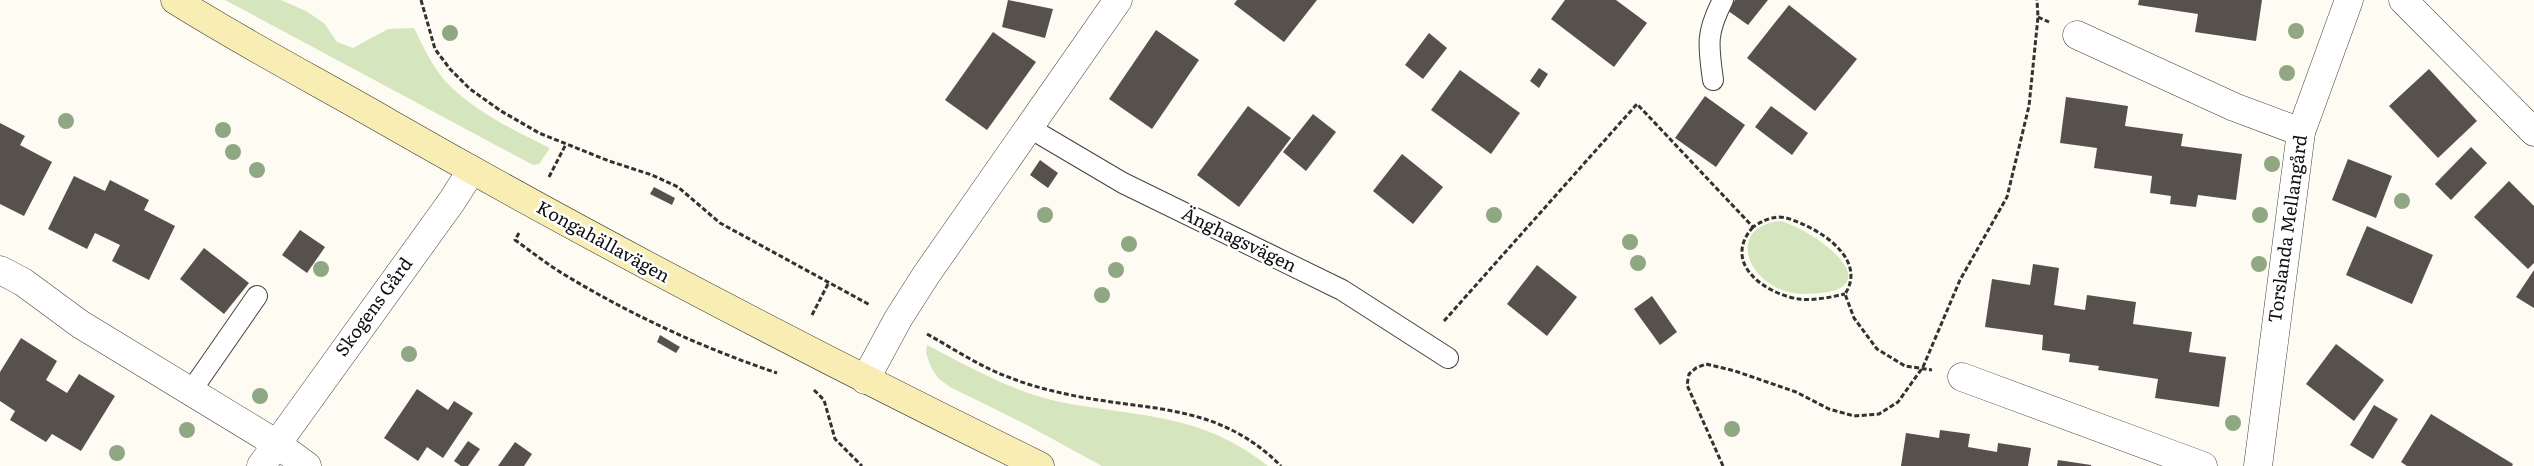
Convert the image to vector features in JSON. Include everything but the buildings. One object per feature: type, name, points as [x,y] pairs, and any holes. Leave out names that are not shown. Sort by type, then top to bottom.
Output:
[{"type":"street","name":"Kongahällavägen","points":[[175,0],[471,171],[626,256],[865,380],[1040,466]]},
{"type":"street","points":[[865,380],[898,319],[1028,127],[1118,0]]},
{"type":"street","name":"Torslanda Mellangård","points":[[2258,466],[2301,132],[2348,0]]},
{"type":"street","points":[[2403,0],[2534,132]]},
{"type":"street","points":[[2076,35],[2234,106],[2301,132]]},
{"type":"street","name":"Skogens Gård","points":[[261,466],[452,201],[471,171]]},
{"type":"street","points":[[0,270],[23,282],[80,324],[277,444],[307,466]]},
{"type":"street","points":[[1962,377],[2203,466]]},
{"type":"lane","points":[[1713,80],[1708,41],[1716,13],[1723,0]]},
{"type":"lane","name":"Änghagsvägen","points":[[1028,127],[1123,183],[1342,290],[1448,358]]},
{"type":"lane","points":[[190,391],[257,296]]},
{"type":"path","points":[[421,0],[435,49],[470,89],[501,111],[539,133],[609,161],[652,174],[678,187],[720,223],[828,284],[1010,378],[1066,394],[1187,412],[1237,432],[1267,452],[1281,466]]},
{"type":"path","points":[[1724,466],[1687,386],[1689,374],[1696,368],[1706,364],[1735,371],[1796,392],[1829,409],[1854,416],[1880,414],[1898,402],[1923,367],[1960,280],[2007,197],[2029,106],[2038,17],[2037,0]]},
{"type":"path","points":[[1438,328],[1637,104],[1753,227]]},
{"type":"path","points":[[1788,218],[1814,229],[1827,237],[1851,267],[1851,285],[1845,294],[1834,297],[1800,299],[1778,293],[1757,282],[1748,273],[1742,249],[1745,236],[1753,227],[1767,219],[1788,218]]},
{"type":"path","points":[[1845,294],[1854,318],[1877,349],[1905,366],[1923,367],[1962,377]]},
{"type":"path","points":[[806,386],[824,400],[835,439],[862,466]]},
{"type":"green space","points":[[225,0],[281,0],[306,11],[324,23],[337,42],[353,48],[388,29],[414,28],[439,74],[451,87],[473,105],[498,121],[550,148],[539,164],[533,165]]},
{"type":"green space","points":[[1781,221],[1814,237],[1830,249],[1842,262],[1848,274],[1846,284],[1832,291],[1806,294],[1786,291],[1770,284],[1758,273],[1750,260],[1748,247],[1752,235],[1763,226]]},
{"type":"green space","points":[[927,345],[990,377],[1039,397],[1166,419],[1192,426],[1217,435],[1242,448],[1268,466],[1102,466],[1025,424],[950,387],[938,378],[931,367],[926,353]]}]
